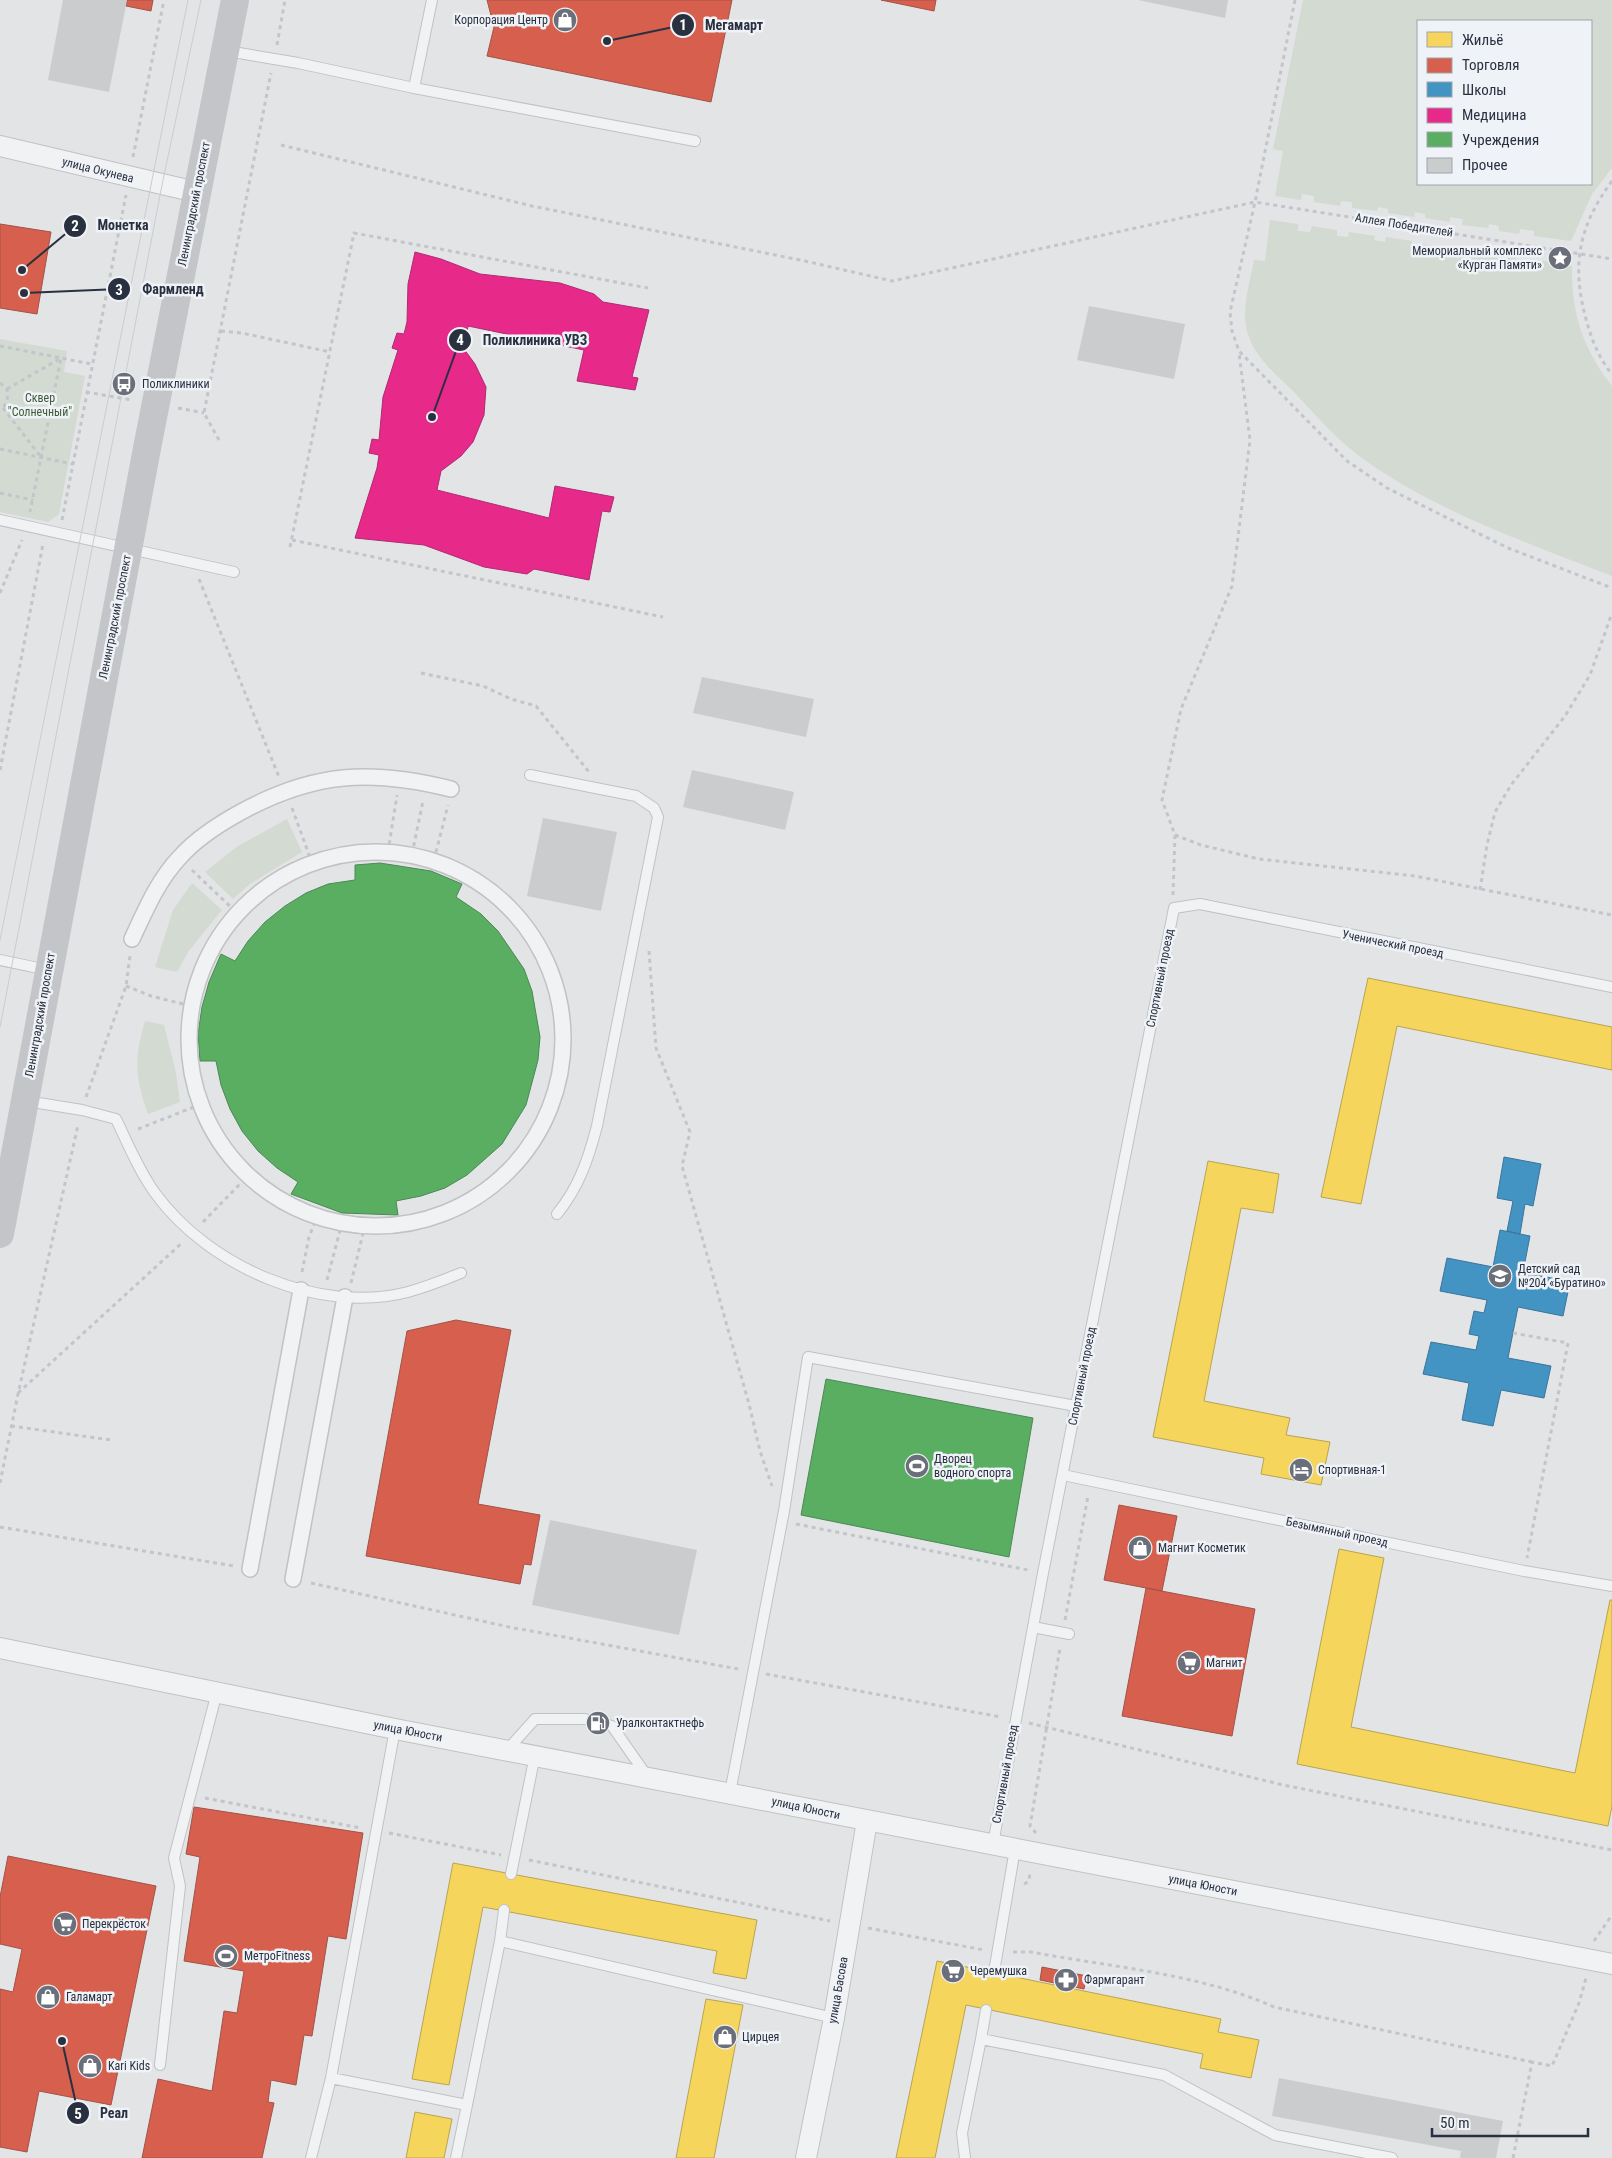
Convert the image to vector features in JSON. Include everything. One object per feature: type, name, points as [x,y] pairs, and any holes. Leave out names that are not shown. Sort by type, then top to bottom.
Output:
[{"type":"main road","name":"Ленинградский проспект","points":[[0,1234],[128,547],[235,0]]},
{"type":"street","name":"улица Окунева","points":[[0,146],[196,192]]},
{"type":"street","points":[[132,939],[156,889],[179,857],[201,837],[230,818],[284,790],[318,781],[376,776],[401,777],[451,789]]},
{"type":"street","points":[[365,851],[388,852],[412,854],[457,869],[492,891],[511,908],[534,938],[552,972],[562,1009],[564,1047],[558,1084],[549,1111],[534,1138],[505,1172],[480,1192],[460,1205],[434,1217],[410,1223],[365,1225],[342,1223],[317,1217],[275,1199],[249,1178],[222,1143],[199,1105],[190,1072],[188,1038],[191,1006],[211,954],[238,914],[277,882],[312,863],[339,855],[365,851]]},
{"type":"street","points":[[250,1569],[300,1290]]},
{"type":"street","points":[[293,1579],[345,1297]]},
{"type":"street","name":"улица Юности","points":[[0,1648],[867,1821],[1612,1964]]},
{"type":"street","name":"улица Басова","points":[[806,2158],[834,2018],[867,1821]]},
{"type":"lane","points":[[414,88],[432,0]]},
{"type":"lane","points":[[226,51],[695,141]]},
{"type":"lane","points":[[0,520],[234,572]]},
{"type":"lane","points":[[530,775],[642,799],[654,808],[658,817],[597,1126],[588,1162],[579,1183],[557,1214]]},
{"type":"lane","name":"Ученический проезд","points":[[1174,908],[1200,904],[1612,987]]},
{"type":"lane","name":"Спортивный проезд","points":[[993,1844],[1043,1573],[1174,908]]},
{"type":"lane","points":[[0,960],[48,970]]},
{"type":"lane","points":[[24,1101],[82,1110],[116,1119],[139,1167],[155,1193],[193,1233],[234,1262],[265,1278],[300,1290],[345,1297],[406,1292],[462,1273]]},
{"type":"lane","points":[[730,1793],[784,1511],[808,1357],[1076,1406]]},
{"type":"lane","name":"Безымянный проезд","points":[[1063,1475],[1524,1571],[1612,1586]]},
{"type":"lane","points":[[1033,1627],[1066,1633]]},
{"type":"lane","points":[[160,2065],[180,1886],[174,1858],[217,1692]]},
{"type":"lane","points":[[508,1749],[535,1719],[585,1719],[612,1726],[648,1777]]},
{"type":"lane","points":[[311,2158],[331,2078],[394,1728]]},
{"type":"lane","points":[[511,1874],[535,1754]]},
{"type":"lane","points":[[994,1972],[1014,1849]]},
{"type":"lane","points":[[456,2158],[500,1941],[504,1910]]},
{"type":"lane","points":[[500,1941],[834,2018]]},
{"type":"lane","points":[[965,2158],[962,2133],[986,2010]]},
{"type":"lane","points":[[981,2039],[1164,2075],[1275,2135],[1392,2158]]},
{"type":"lane","points":[[331,2078],[467,2105]]},
{"type":"path","points":[[0,770],[46,530],[63,518],[164,0]]},
{"type":"path","points":[[219,440],[204,413],[285,0]]},
{"type":"path","points":[[1174,908],[1175,835],[1162,800],[1181,709],[1232,586],[1250,440],[1239,351],[1232,331],[1230,312],[1256,202],[1295,0]]},
{"type":"path","points":[[281,145],[532,206],[805,260],[892,281],[1256,202]]},
{"type":"path","points":[[1612,181],[1599,198],[1586,222],[1578,253],[1578,280],[1589,330],[1599,353],[1612,374]]},
{"type":"path","name":"Аллея Победителей","points":[[1256,202],[1612,258]]},
{"type":"path","points":[[290,547],[354,233],[648,288]]},
{"type":"path","points":[[221,331],[242,333],[330,352]]},
{"type":"path","points":[[0,346],[92,364]]},
{"type":"path","points":[[1239,351],[1347,461],[1387,488],[1508,548],[1612,588]]},
{"type":"path","points":[[7,389],[61,358]]},
{"type":"path","points":[[0,593],[27,526],[61,358]]},
{"type":"path","points":[[0,383],[7,389],[8,396],[2,409],[41,457]]},
{"type":"path","points":[[0,449],[73,464]]},
{"type":"path","points":[[0,493],[32,500]]},
{"type":"path","points":[[291,540],[663,616]]},
{"type":"path","points":[[193,564],[284,790]]},
{"type":"path","points":[[1480,890],[1487,845],[1495,812],[1511,785],[1565,716],[1590,675],[1612,613]]},
{"type":"path","points":[[421,673],[483,686],[511,699],[536,706],[587,768],[600,789]]},
{"type":"path","points":[[388,852],[397,799]]},
{"type":"path","points":[[412,854],[422,804]]},
{"type":"path","points":[[434,860],[447,811]]},
{"type":"path","points":[[295,816],[312,863]]},
{"type":"path","points":[[1175,835],[1201,845],[1259,859],[1415,876],[1612,915]]},
{"type":"path","points":[[198,878],[238,914]]},
{"type":"path","points":[[0,1483],[18,1394],[82,1110],[126,986],[132,939]]},
{"type":"path","points":[[649,951],[656,1048],[690,1132],[682,1166],[749,1404],[760,1451],[771,1485],[784,1511],[794,1523],[1043,1573]]},
{"type":"path","points":[[126,986],[151,996],[191,1006]]},
{"type":"path","points":[[148,1125],[199,1105]]},
{"type":"path","points":[[211,1213],[239,1185],[249,1178]]},
{"type":"path","points":[[303,1266],[317,1217]]},
{"type":"path","points":[[328,1273],[342,1223]]},
{"type":"path","points":[[352,1278],[365,1225]]},
{"type":"path","points":[[18,1394],[193,1233]]},
{"type":"path","points":[[1512,1333],[1568,1343],[1524,1571]]},
{"type":"path","points":[[11,1426],[111,1440]]},
{"type":"path","points":[[1020,1885],[1028,1882],[1034,1852],[1036,1832],[1030,1826],[1066,1633],[1091,1481]]},
{"type":"path","points":[[0,1527],[250,1569]]},
{"type":"path","points":[[293,1579],[509,1627],[1015,1719],[1284,1785],[1612,1850]]},
{"type":"path","points":[[190,1796],[514,1857],[849,1925],[997,1952],[1031,1952],[1158,1975],[1242,1993],[1274,2007],[1552,2066],[1579,2002],[1590,1960],[1592,1944],[1612,1915]]},
{"type":"path","points":[[1513,2158],[1532,2062]]},
{"type":"green space","points":[[1303,0],[1612,0],[1612,168],[1592,194],[1571,241],[1534,236],[1534,231],[1520,229],[1519,234],[1499,231],[1499,226],[1489,224],[1488,228],[1462,225],[1463,219],[1450,217],[1450,222],[1425,218],[1425,214],[1415,212],[1414,217],[1388,213],[1388,209],[1378,207],[1377,211],[1352,208],[1352,202],[1341,201],[1340,206],[1314,202],[1314,196],[1302,194],[1301,200],[1275,196],[1283,151],[1273,149]]},
{"type":"green space","points":[[1270,220],[1298,224],[1298,231],[1310,232],[1312,226],[1337,230],[1337,236],[1348,237],[1349,232],[1375,236],[1374,240],[1385,242],[1386,237],[1412,241],[1411,246],[1421,248],[1422,244],[1447,248],[1447,252],[1459,254],[1460,248],[1485,252],[1484,257],[1495,258],[1496,253],[1516,256],[1516,261],[1530,264],[1531,259],[1572,266],[1574,299],[1586,344],[1612,386],[1612,576],[1485,526],[1394,480],[1347,446],[1261,359],[1248,334],[1245,307],[1254,260],[1265,261]]},
{"type":"green space","name":"Сквер \"Солнечный\"","points":[[0,339],[67,351],[64,372],[85,376],[59,514],[48,522],[0,512]]},
{"type":"green space","points":[[287,819],[302,852],[250,884],[233,899],[205,872],[238,846]]},
{"type":"green space","points":[[192,883],[222,910],[188,952],[177,972],[155,967],[173,910]]},
{"type":"green space","points":[[145,1021],[164,1025],[176,1073],[180,1102],[148,1114],[138,1079],[139,1046]]},
{"type":"building: Жильё","points":[[1368,978],[1612,1027],[1612,1070],[1397,1026],[1361,1204],[1321,1197]]},
{"type":"building: Жильё","points":[[1208,1161],[1279,1174],[1273,1213],[1241,1208],[1204,1401],[1290,1418],[1286,1435],[1330,1442],[1321,1485],[1261,1474],[1264,1458],[1153,1437]]},
{"type":"building: Жильё","points":[[1339,1549],[1384,1558],[1351,1727],[1575,1773],[1610,1600],[1612,1600],[1612,1806],[1608,1826],[1297,1764]]},
{"type":"building: Жильё","points":[[453,1863],[757,1920],[746,1979],[713,1973],[717,1951],[483,1907],[449,2085],[412,2079]]},
{"type":"building: Жильё","points":[[937,1961],[1221,2019],[1218,2032],[1259,2040],[1251,2078],[1200,2068],[1203,2054],[966,2005],[935,2158],[896,2158]]},
{"type":"building: Жильё","points":[[706,1999],[743,2005],[714,2158],[676,2158]]},
{"type":"building: Жильё","points":[[415,2112],[452,2119],[444,2158],[406,2158]]},
{"type":"building: Торговля","points":[[127,0],[153,0],[151,11],[126,6]]},
{"type":"building: Торговля","points":[[487,0],[732,0],[711,102],[487,56],[494,27]]},
{"type":"building: Торговля","points":[[881,0],[936,0],[934,11]]},
{"type":"building: Торговля","points":[[0,224],[51,232],[37,314],[0,308]]},
{"type":"building: Торговля","points":[[456,1320],[511,1330],[478,1504],[540,1515],[531,1565],[524,1564],[520,1584],[366,1556],[407,1331]]},
{"type":"building: Торговля","name":"Магнит Косметик","points":[[1119,1505],[1177,1516],[1162,1591],[1104,1580]]},
{"type":"building: Торговля","name":"Магнит","points":[[1146,1588],[1255,1609],[1232,1736],[1122,1716]]},
{"type":"building: Торговля","points":[[194,1807],[363,1833],[346,1939],[328,1936],[312,2036],[304,2035],[296,2085],[271,2080],[268,2102],[274,2103],[262,2158],[142,2158],[158,2079],[212,2091],[224,2011],[237,2013],[244,1971],[184,1961],[200,1857],[186,1854]]},
{"type":"building: Торговля","points":[[8,1856],[156,1886],[111,2105],[39,2091],[27,2152],[0,2147],[0,1989],[13,1992],[22,1949],[0,1944],[0,1897]]},
{"type":"building: Торговля","points":[[1042,1967],[1087,1976],[1084,1989],[1040,1980]]},
{"type":"building: Школы","points":[[1504,1157],[1541,1164],[1533,1206],[1525,1204],[1520,1234],[1507,1231],[1513,1201],[1497,1198]]},
{"type":"building: Школы","points":[[1500,1230],[1530,1236],[1523,1272],[1570,1282],[1563,1316],[1518,1307],[1508,1358],[1551,1366],[1544,1398],[1501,1390],[1493,1426],[1462,1420],[1469,1383],[1423,1374],[1431,1342],[1476,1350],[1479,1336],[1469,1334],[1474,1311],[1484,1313],[1487,1300],[1440,1291],[1447,1258],[1493,1267]]},
{"type":"building: Медицина","points":[[415,252],[441,259],[480,274],[560,283],[594,294],[603,302],[649,310],[632,377],[638,378],[635,390],[577,381],[584,350],[468,326],[464,349],[475,364],[486,387],[484,415],[473,442],[461,456],[441,471],[437,490],[549,518],[555,486],[614,497],[610,512],[602,511],[589,580],[534,569],[527,574],[484,567],[424,545],[355,538],[377,468],[379,455],[369,453],[372,439],[379,440],[383,397],[398,350],[392,348],[397,333],[404,334],[407,322],[408,284]]},
{"type":"building: Учреждения","points":[[380,863],[431,871],[462,884],[456,897],[481,914],[498,931],[524,969],[532,991],[540,1037],[538,1060],[526,1105],[502,1144],[467,1175],[445,1188],[421,1196],[396,1201],[398,1215],[342,1213],[291,1194],[298,1182],[277,1168],[258,1151],[242,1131],[230,1109],[221,1085],[216,1061],[200,1061],[198,1034],[202,1007],[209,982],[221,954],[235,961],[248,941],[265,922],[285,906],[306,893],[328,884],[355,880],[355,865]]},
{"type":"building: Учреждения","name":"Дворец водного спорта","points":[[826,1379],[1033,1418],[1009,1557],[801,1515]]},
{"type":"building: Прочее","points":[[63,0],[127,0],[109,92],[48,80]]},
{"type":"building: Прочее","points":[[1138,0],[1228,0],[1225,18]]},
{"type":"building: Прочее","points":[[1089,306],[1185,324],[1174,379],[1077,360]]},
{"type":"building: Прочее","points":[[702,677],[814,699],[806,737],[693,713]]},
{"type":"building: Прочее","points":[[692,770],[794,792],[785,830],[683,807]]},
{"type":"building: Прочее","points":[[543,818],[617,832],[601,911],[527,896]]},
{"type":"building: Прочее","points":[[550,1520],[697,1550],[679,1635],[532,1605]]},
{"type":"building: Прочее","points":[[1279,2078],[1503,2121],[1496,2158],[1460,2158],[1461,2151],[1272,2116]]},
{"type":"tram line","points":[[0,940],[188,0]]},
{"type":"tram line","points":[[0,1027],[162,185],[201,0]]},
{"type":"place","name":"Корпорация Центр","points":[[565,20]]},
{"type":"place","name":"Мегамарт","points":[[607,41]]},
{"type":"place","name":"Мемориальный комплекс «Курган Памяти»","points":[[1560,258]]},
{"type":"place","name":"Монетка","points":[[22,270]]},
{"type":"place","name":"Фармленд","points":[[24,293]]},
{"type":"place","name":"Поликлиники","points":[[124,384]]},
{"type":"place","name":"Поликлиника УВЗ","points":[[432,417]]},
{"type":"place","name":"Детский сад №204 «Буратино»","points":[[1500,1276]]},
{"type":"place","name":"Дворец водного спорта","points":[[917,1466]]},
{"type":"place","name":"Спортивная-1","points":[[1301,1470]]},
{"type":"place","name":"Магнит Косметик","points":[[1140,1548]]},
{"type":"place","name":"Магнит","points":[[1189,1663]]},
{"type":"place","name":"Уралконтактнефь","points":[[598,1723]]},
{"type":"place","name":"Перекрёсток","points":[[65,1924]]},
{"type":"place","name":"МетроFitness","points":[[226,1956]]},
{"type":"place","name":"Черемушка","points":[[953,1971]]},
{"type":"place","name":"Фармгарант","points":[[1066,1980]]},
{"type":"place","name":"Галамарт","points":[[48,1997]]},
{"type":"place","name":"Цирцея","points":[[725,2037]]},
{"type":"place","name":"Реал","points":[[62,2041]]},
{"type":"place","name":"Kari Kids","points":[[90,2066]]}]
